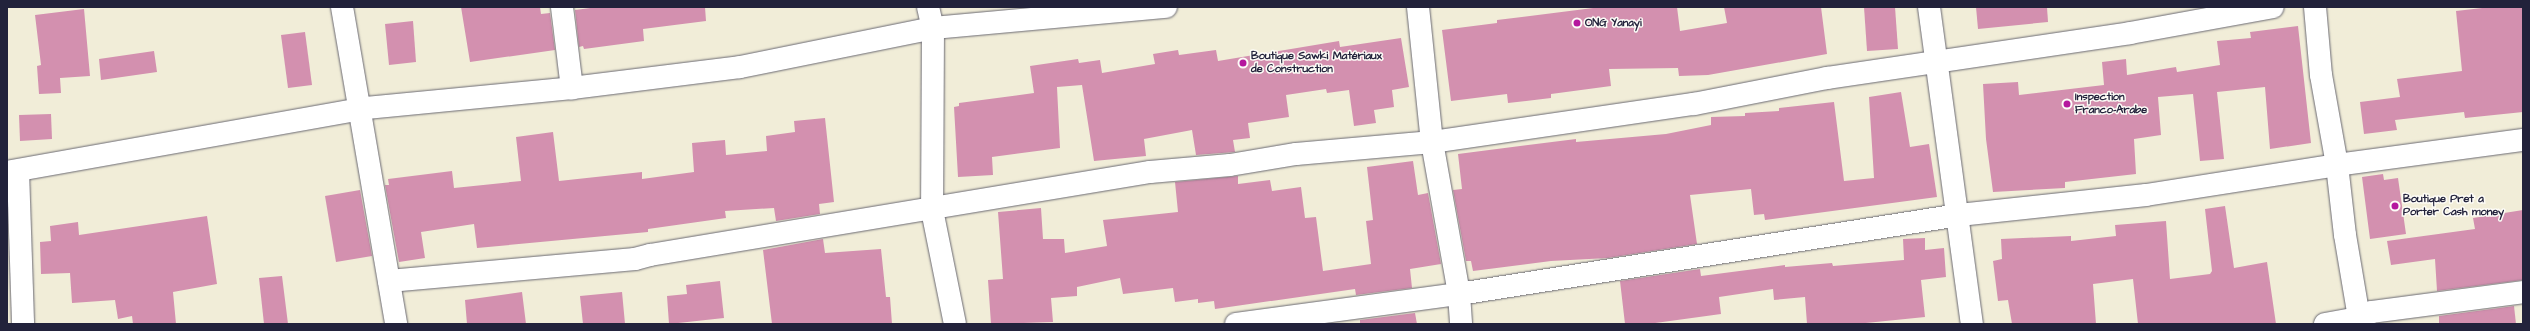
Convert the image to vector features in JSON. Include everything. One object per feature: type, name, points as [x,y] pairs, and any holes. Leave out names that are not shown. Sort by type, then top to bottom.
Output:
[{"type":"street","points":[[342,7],[362,110],[396,324]]},
{"type":"street","points":[[350,7],[362,110]]},
{"type":"street","points":[[562,7],[572,88]]},
{"type":"street","points":[[928,7],[933,28],[932,210],[955,324]]},
{"type":"street","points":[[23,324],[12,171],[362,110],[572,88],[740,67],[933,28],[1166,7]]},
{"type":"street","points":[[1418,7],[1432,142],[1458,294],[1461,324]]},
{"type":"street","points":[[1929,7],[1959,215],[1972,324]]},
{"type":"street","points":[[389,281],[635,259],[658,253],[932,210],[1150,172],[1230,165],[1296,154],[1432,142],[1694,104],[1827,78],[2130,33],[2273,7]]},
{"type":"street","points":[[2315,7],[2320,75],[2337,165],[2345,235],[2359,321]]},
{"type":"street","points":[[1236,324],[1458,294],[1959,215],[2146,195],[2337,165],[2523,140]]},
{"type":"street","points":[[2325,324],[2359,321],[2372,312],[2523,292]]},
{"type":"building","points":[[461,7],[540,7],[541,14],[550,13],[555,50],[470,62]]},
{"type":"building","points":[[598,7],[705,7],[706,21],[643,29],[644,41],[584,49],[583,46],[579,47],[575,10]]},
{"type":"building","points":[[1601,7],[1677,7],[1680,31],[1727,23],[1724,7],[1821,7],[1827,54],[1708,75],[1679,76],[1678,68],[1609,69],[1611,86],[1551,94],[1551,98],[1508,103],[1507,94],[1451,101],[1442,30],[1497,23],[1497,20]]},
{"type":"building","points":[[1864,7],[1895,7],[1898,49],[1867,51]]},
{"type":"building","points":[[1976,7],[2047,7],[2048,22],[1978,29]]},
{"type":"building","points":[[2491,7],[2523,7],[2523,112],[2465,118],[2464,112],[2395,120],[2397,130],[2364,134],[2360,102],[2400,97],[2397,79],[2462,71],[2456,11]]},
{"type":"building","points":[[84,9],[90,76],[60,78],[61,93],[39,94],[37,66],[41,65],[35,15]]},
{"type":"building","points":[[413,21],[416,62],[389,65],[385,24]]},
{"type":"building","points":[[2298,26],[2311,143],[2270,149],[2265,87],[2217,92],[2224,159],[2200,161],[2193,94],[2158,97],[2161,135],[2134,139],[2136,174],[2065,182],[2065,188],[1993,192],[1986,139],[1983,84],[2018,82],[2019,95],[2104,85],[2102,62],[2126,59],[2127,75],[2176,67],[2177,72],[2220,65],[2217,41],[2251,38],[2250,32]]},
{"type":"building","points":[[305,32],[312,85],[288,88],[281,35]]},
{"type":"building","points":[[1401,38],[1409,87],[1392,90],[1394,107],[1374,110],[1376,123],[1354,126],[1349,90],[1327,93],[1326,89],[1286,95],[1289,117],[1248,123],[1250,138],[1233,140],[1235,152],[1196,155],[1192,130],[1144,139],[1146,156],[1094,161],[1082,85],[1057,87],[1060,148],[992,157],[993,175],[958,177],[954,107],[959,106],[959,103],[1034,93],[1030,66],[1078,59],[1079,63],[1100,60],[1102,73],[1155,64],[1153,54],[1178,50],[1179,55],[1216,50],[1218,61],[1339,41],[1340,47]]},
{"type":"building","points":[[154,51],[157,72],[101,80],[99,59]]},
{"type":"building","points":[[1901,92],[1910,147],[1929,144],[1937,197],[1765,220],[1764,214],[1754,215],[1751,189],[1690,195],[1697,244],[1608,258],[1551,261],[1473,271],[1471,261],[1466,261],[1453,190],[1462,189],[1458,154],[1576,139],[1576,142],[1666,134],[1711,125],[1711,117],[1745,116],[1745,113],[1779,111],[1779,108],[1834,102],[1844,181],[1874,178],[1869,97]]},
{"type":"building","points":[[51,114],[52,139],[20,141],[19,115]]},
{"type":"building","points":[[825,118],[834,202],[819,204],[820,214],[776,221],[774,208],[725,211],[726,218],[648,229],[648,232],[477,248],[474,224],[421,232],[425,258],[399,262],[385,185],[389,185],[388,179],[452,171],[454,188],[521,181],[516,137],[553,132],[559,181],[642,172],[642,179],[694,172],[692,143],[725,140],[726,155],[767,151],[766,136],[795,132],[794,121]]},
{"type":"building","points":[[1413,161],[1418,195],[1428,193],[1441,264],[1410,269],[1412,288],[1356,295],[1355,289],[1215,309],[1214,301],[1198,303],[1198,299],[1175,302],[1173,288],[1123,294],[1120,278],[1077,287],[1077,296],[1051,298],[1053,322],[991,324],[988,280],[1003,279],[998,212],[1041,208],[1043,239],[1064,239],[1065,253],[1107,246],[1103,220],[1178,212],[1175,182],[1238,176],[1238,184],[1270,180],[1272,191],[1301,187],[1305,218],[1316,217],[1323,271],[1371,264],[1366,221],[1373,220],[1367,167]]},
{"type":"building","points":[[2383,174],[2384,180],[2398,178],[2406,234],[2370,239],[2362,177]]},
{"type":"building","points":[[360,190],[372,256],[336,262],[325,196]]},
{"type":"building","points":[[2225,206],[2234,268],[2267,262],[2276,324],[2138,324],[2133,279],[2093,284],[2096,324],[2012,324],[2008,300],[1998,301],[1993,261],[2002,259],[2001,239],[2071,236],[2071,241],[2116,236],[2115,225],[2166,221],[2170,279],[2210,274],[2212,271],[2205,209]]},
{"type":"building","points":[[2523,210],[2523,280],[2437,291],[2435,259],[2391,265],[2387,241],[2475,229],[2473,218]]},
{"type":"building","points":[[207,216],[217,284],[173,292],[176,324],[133,324],[132,316],[118,319],[115,300],[72,303],[70,273],[41,274],[40,242],[51,241],[50,226],[78,222],[79,235]]},
{"type":"building","points":[[1925,238],[1925,250],[1944,248],[1946,277],[1921,280],[1925,317],[1856,324],[1807,324],[1805,297],[1774,300],[1773,289],[1719,297],[1721,314],[1648,324],[1625,324],[1620,281],[1700,269],[1701,276],[1785,265],[1785,267],[1832,263],[1833,266],[1904,260],[1903,239]]},
{"type":"building","points":[[823,239],[825,253],[881,249],[886,297],[890,297],[892,324],[772,324],[763,250]]},
{"type":"building","points":[[282,276],[288,324],[264,324],[259,278]]},
{"type":"building","points":[[720,281],[724,318],[669,324],[667,296],[687,294],[686,285]]},
{"type":"building","points":[[522,292],[526,324],[467,324],[465,300]]},
{"type":"building","points":[[622,292],[625,324],[583,324],[580,296]]},
{"type":"building","points":[[2514,306],[2516,324],[2439,324],[2439,316]]},
{"type":"building","points":[[1415,313],[1417,324],[1360,324],[1360,320]]},
{"type":"place","name":"ONG Yanayi","points":[[1577,23]]},
{"type":"place","name":"Boutique Sawki Matériaux de Construction","points":[[1243,63]]},
{"type":"place","name":"Inspection Franco-Arabe","points":[[2067,104]]},
{"type":"place","name":"Boutique Pret a Porter Cash money","points":[[2395,206]]}]
